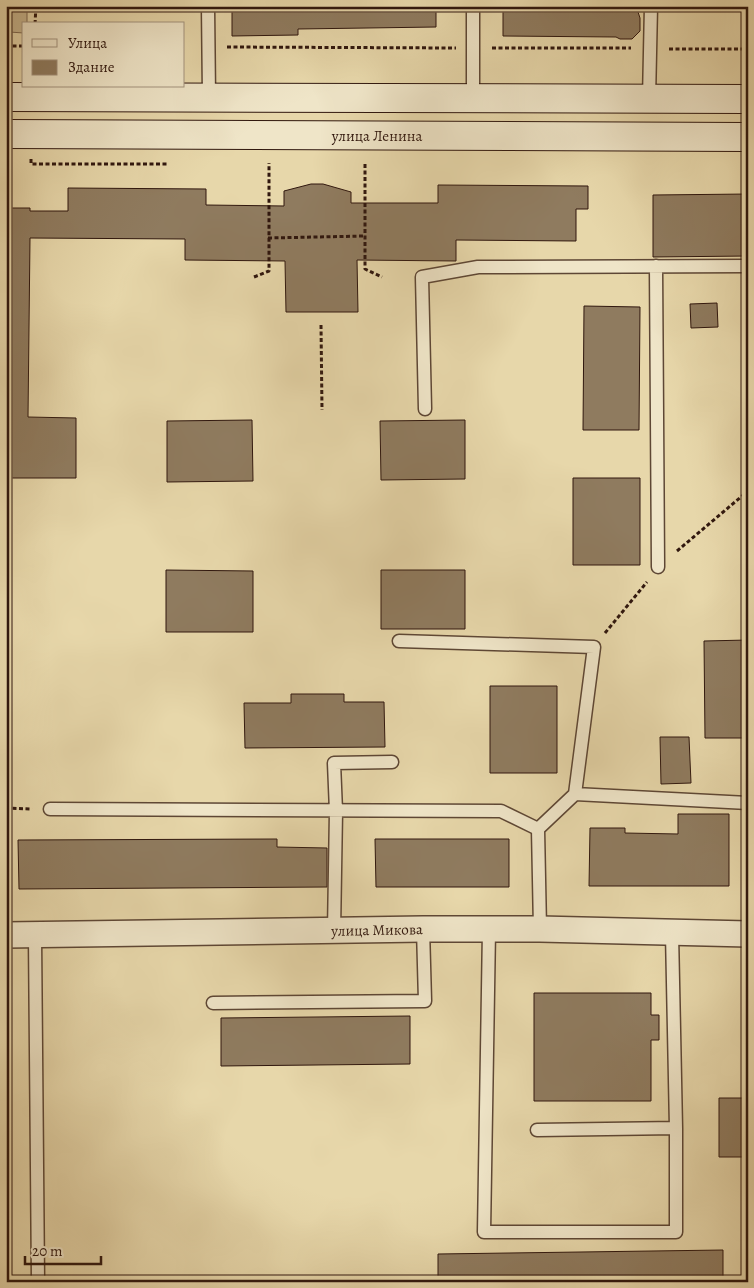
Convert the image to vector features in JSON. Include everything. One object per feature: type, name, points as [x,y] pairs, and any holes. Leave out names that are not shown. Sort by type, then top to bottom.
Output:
[{"type":"street","points":[[6,97],[748,99]]},
{"type":"street","name":"улица Ленина","points":[[6,134],[748,137]]},
{"type":"street","name":"улица Микова","points":[[6,935],[423,929],[540,929],[748,934]]},
{"type":"lane","points":[[208,6],[209,97]]},
{"type":"lane","points":[[473,6],[473,99]]},
{"type":"lane","points":[[649,99],[651,6]]},
{"type":"lane","points":[[656,266],[658,567]]},
{"type":"lane","points":[[425,409],[422,277],[478,267],[748,266]]},
{"type":"lane","points":[[399,641],[594,647],[575,794],[538,829],[540,929]]},
{"type":"lane","points":[[334,931],[336,810],[334,763],[392,762]]},
{"type":"lane","points":[[575,794],[748,803]]},
{"type":"lane","points":[[50,809],[501,810],[538,829]]},
{"type":"lane","points":[[213,1003],[425,1002],[423,929]]},
{"type":"lane","points":[[488,930],[484,1232],[676,1232],[672,933]]},
{"type":"lane","points":[[36,936],[38,1282]]},
{"type":"lane","points":[[537,1130],[676,1128]]},
{"type":"path","points":[[35,22],[36,6]]},
{"type":"path","points":[[6,46],[22,46]]},
{"type":"path","points":[[254,277],[269,271],[269,163]]},
{"type":"path","points":[[365,164],[366,268],[382,277]]},
{"type":"path","points":[[268,238],[365,236]]},
{"type":"path","points":[[321,325],[322,410]]},
{"type":"path","points":[[6,808],[50,809]]},
{"type":"shaded area","points":[[8,6],[27,6],[27,22],[22,22],[22,33],[9,32]]},
{"type":"building","points":[[232,6],[436,6],[436,27],[298,29],[298,35],[232,36]]},
{"type":"building","points":[[503,6],[636,6],[640,18],[640,31],[632,39],[616,37],[503,36]]},
{"type":"building","points":[[311,184],[323,184],[351,192],[351,203],[438,203],[438,185],[588,186],[588,209],[576,209],[576,241],[456,240],[456,261],[357,260],[358,312],[286,312],[285,261],[185,260],[185,239],[30,238],[28,417],[76,418],[76,478],[6,478],[6,208],[30,208],[30,211],[68,211],[68,188],[206,189],[206,205],[284,206],[284,191]]},
{"type":"building","points":[[748,194],[748,256],[653,257],[653,195]]},
{"type":"building","points":[[717,303],[718,327],[691,328],[690,304]]},
{"type":"building","points":[[584,306],[640,307],[639,430],[583,430]]},
{"type":"building","points":[[252,420],[253,481],[167,482],[167,421]]},
{"type":"building","points":[[465,420],[465,479],[381,480],[380,421]]},
{"type":"building","points":[[573,478],[640,478],[640,565],[573,565]]},
{"type":"building","points":[[166,570],[253,571],[253,632],[166,632]]},
{"type":"building","points":[[381,570],[465,570],[465,629],[381,629]]},
{"type":"building","points":[[748,640],[748,738],[705,738],[704,641]]},
{"type":"building","points":[[490,686],[557,686],[557,773],[490,773]]},
{"type":"building","points":[[291,694],[344,694],[344,702],[384,702],[385,747],[245,748],[244,703],[291,703]]},
{"type":"building","points":[[660,737],[689,737],[691,783],[661,784]]},
{"type":"building","points":[[678,814],[729,814],[729,886],[589,886],[590,828],[625,828],[625,833],[678,834]]},
{"type":"building","points":[[277,839],[277,847],[327,848],[327,887],[19,889],[18,840]]},
{"type":"building","points":[[375,839],[509,839],[509,887],[376,887]]},
{"type":"building","points":[[534,993],[651,993],[651,1015],[659,1015],[659,1040],[651,1040],[651,1101],[534,1101]]},
{"type":"building","points":[[410,1016],[410,1064],[221,1066],[221,1018]]},
{"type":"building","points":[[719,1098],[748,1098],[748,1157],[719,1157]]},
{"type":"building","points":[[723,1250],[723,1282],[438,1282],[438,1254]]}]
